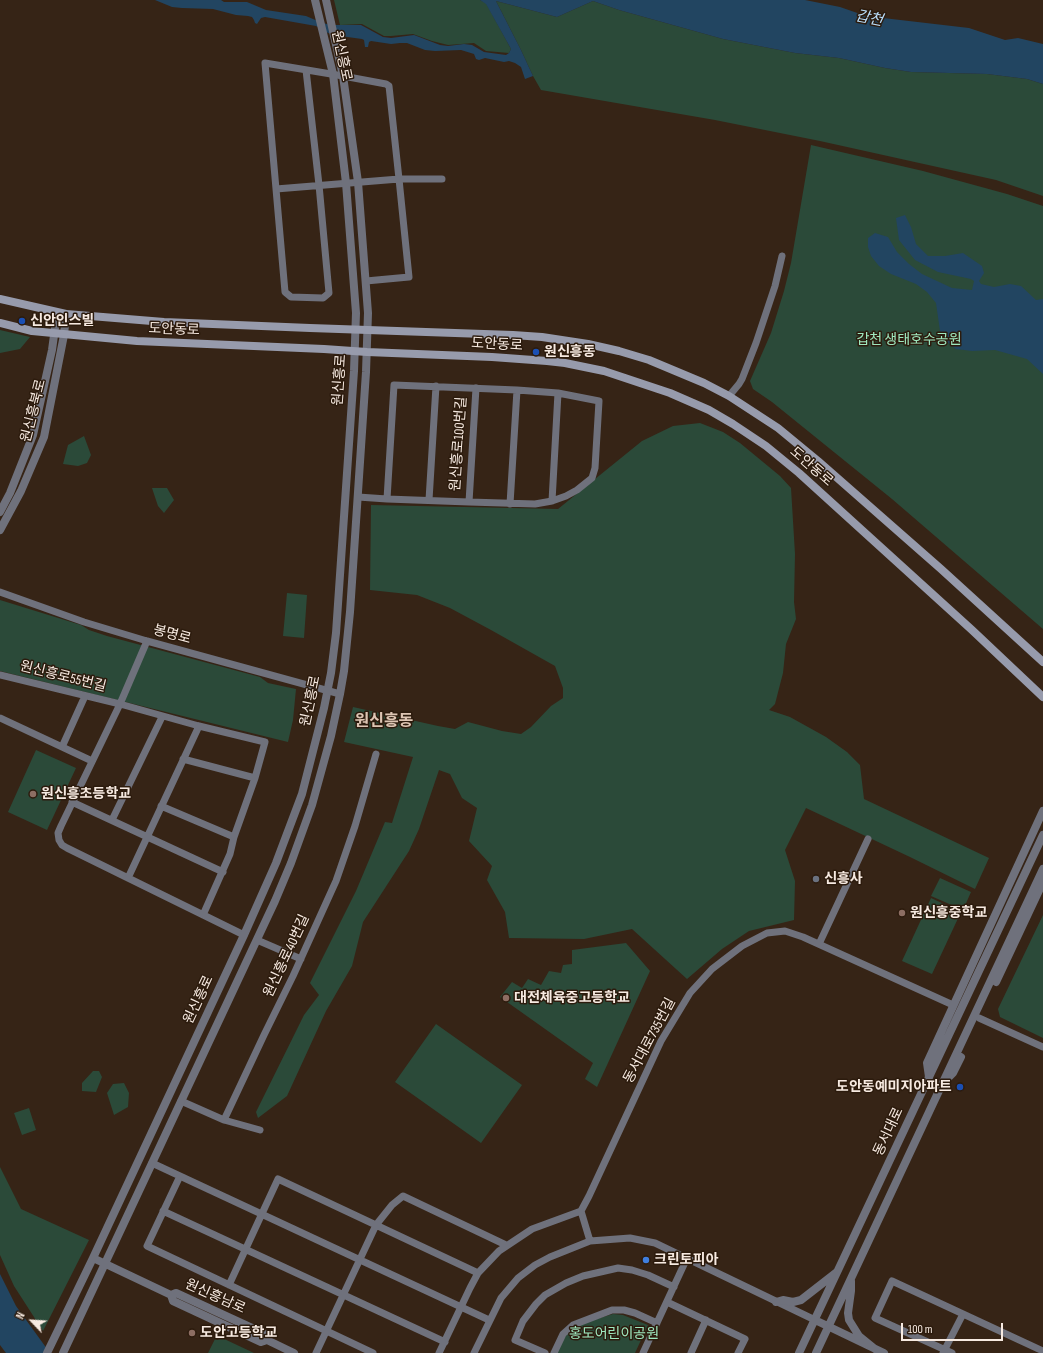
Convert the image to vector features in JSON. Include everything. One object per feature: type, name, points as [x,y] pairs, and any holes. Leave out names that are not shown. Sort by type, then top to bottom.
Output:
[{"type":"main road","name":"도안동로","points":[[0,299],[57,313],[164,322],[356,330],[513,334],[554,338],[588,344],[649,360],[704,383],[729,396],[778,428],[818,461],[941,569],[1041,659]]},
{"type":"main road","name":"도안동로","points":[[0,323],[64,335],[137,341],[492,357],[565,363],[604,371],[670,392],[709,410],[766,446],[799,473],[1043,697]]},
{"type":"street","name":"원신흥로","points":[[47,1353],[244,935],[276,863],[302,794],[327,690],[336,633],[356,330],[354,279],[346,183],[333,74],[315,0]]},
{"type":"street","name":"원신흥로","points":[[63,1353],[275,902],[312,805],[331,736],[340,694],[350,612],[368,330],[366,281],[358,182],[343,76],[326,0]]},
{"type":"street","points":[[306,70],[329,293],[323,298],[291,297],[285,292],[265,63],[333,74],[386,84],[389,86],[400,179],[408,277],[366,281]]},
{"type":"street","points":[[276,189],[400,179],[442,179]]},
{"type":"street","points":[[729,396],[739,384],[756,343],[775,286],[782,256]]},
{"type":"street","name":"원신흥북로","points":[[0,512],[10,493],[33,435],[55,333],[57,313]]},
{"type":"street","name":"원신흥북로","points":[[0,530],[21,491],[44,437],[64,335],[66,314]]},
{"type":"street","points":[[387,499],[394,385],[517,390],[558,394],[552,501]]},
{"type":"street","name":"원신흥로100번길","points":[[429,500],[436,386]]},
{"type":"street","name":"원신흥로100번길","points":[[469,502],[476,388]]},
{"type":"street","points":[[510,504],[517,390]]},
{"type":"street","name":"원신흥로100번길","points":[[358,496],[387,499],[510,504],[535,504],[552,501],[566,496],[577,490],[592,478],[595,468],[599,401],[558,394]]},
{"type":"street","name":"봉명로","points":[[0,592],[84,622],[147,641],[340,694]]},
{"type":"street","name":"원신흥로55번길","points":[[147,641],[120,704],[58,833],[59,840],[62,845],[67,848],[244,935]]},
{"type":"street","name":"원신흥로55번길","points":[[0,675],[120,704],[199,726],[265,742],[255,778],[234,836],[230,854],[203,915]]},
{"type":"street","points":[[62,747],[85,696]]},
{"type":"street","points":[[112,820],[162,716]]},
{"type":"street","points":[[0,718],[92,761]]},
{"type":"street","points":[[128,878],[199,726]]},
{"type":"street","name":"원신흥로40번길","points":[[224,1120],[301,960],[336,881],[355,826],[376,754]]},
{"type":"street","points":[[183,760],[255,778]]},
{"type":"street","points":[[72,802],[223,872]]},
{"type":"street","points":[[161,806],[234,836]]},
{"type":"street","points":[[929,1077],[927,1063],[1043,810]]},
{"type":"street","name":"동서대로","points":[[799,1353],[1043,835]]},
{"type":"street","points":[[819,944],[868,839]]},
{"type":"street","name":"동서대로","points":[[816,1353],[1043,869]]},
{"type":"street","points":[[942,1084],[953,1073],[1043,882]]},
{"type":"street","name":"동서대로735번길","points":[[581,1211],[661,1041],[690,993],[726,956],[767,932],[785,931],[819,944],[953,1005]]},
{"type":"street","points":[[257,940],[301,960]]},
{"type":"street","points":[[979,1018],[1043,1047]]},
{"type":"street","points":[[181,1101],[224,1120],[260,1130]]},
{"type":"street","points":[[152,1162],[489,1320]]},
{"type":"street","points":[[180,1176],[147,1246],[372,1353]]},
{"type":"street","points":[[229,1285],[278,1179],[478,1273]]},
{"type":"street","points":[[316,1353],[376,1225],[392,1205],[403,1196],[506,1245]]},
{"type":"street","points":[[163,1211],[444,1342]]},
{"type":"street","points":[[439,1353],[478,1273],[506,1245],[532,1229],[581,1211],[590,1241]]},
{"type":"street","points":[[474,1353],[501,1298],[518,1278],[535,1265],[550,1257],[590,1241],[630,1238],[655,1243],[884,1353]]},
{"type":"street","name":"원신흥남로","points":[[93,1258],[171,1295],[173,1301],[262,1342],[267,1340],[294,1353]]},
{"type":"street","points":[[643,1353],[687,1258]]},
{"type":"street","points":[[545,1353],[515,1340],[524,1321],[536,1304],[545,1295],[583,1276],[618,1268],[632,1270],[648,1275],[674,1287]]},
{"type":"street","points":[[776,1302],[783,1300],[793,1302],[801,1300],[838,1271]]},
{"type":"street","points":[[851,1278],[852,1291],[848,1312],[849,1320],[859,1336],[875,1349]]},
{"type":"street","points":[[963,1314],[947,1352],[875,1318],[892,1281],[963,1314],[1033,1350],[1043,1351]]},
{"type":"street","points":[[667,1302],[745,1339],[738,1353]]},
{"type":"street","points":[[554,1353],[563,1334],[573,1325],[612,1310],[624,1310],[634,1313],[657,1324]]},
{"type":"street","points":[[690,1353],[706,1320]]},
{"type":"green space","points":[[334,0],[480,0],[486,3],[511,49],[509,53],[486,51],[474,43],[448,45],[413,34],[384,36],[362,24],[340,25]]},
{"type":"green space","points":[[496,1],[557,17],[593,1],[619,10],[723,39],[795,53],[839,58],[911,72],[987,74],[1027,79],[1043,84],[1043,196],[996,180],[820,141],[715,120],[541,90]]},
{"type":"green space","name":"갑천 생태호수공원","points":[[811,145],[923,171],[1007,194],[1043,206],[1043,629],[892,499],[772,402],[753,389],[750,381],[771,333],[791,263]]},
{"type":"green space","points":[[0,330],[30,337],[20,349],[0,353]]},
{"type":"green space","points":[[700,423],[723,432],[740,443],[780,476],[791,488],[795,554],[794,602],[796,619],[786,644],[783,673],[775,704],[769,710],[790,717],[826,737],[847,752],[860,765],[864,799],[989,858],[975,889],[806,808],[785,850],[795,881],[794,920],[749,931],[722,949],[687,979],[632,929],[584,939],[509,938],[505,912],[487,880],[492,866],[469,841],[477,808],[462,798],[450,774],[439,770],[419,829],[409,851],[363,922],[352,966],[326,1011],[287,1096],[258,1118],[256,1112],[304,1015],[319,995],[310,983],[356,891],[385,822],[392,823],[413,757],[344,742],[353,707],[455,729],[468,722],[502,731],[521,734],[531,727],[551,706],[563,698],[563,688],[555,666],[491,630],[450,608],[417,595],[370,590],[371,505],[558,509],[642,441],[673,426]]},
{"type":"green space","points":[[84,436],[91,455],[87,463],[78,466],[63,464],[68,445]]},
{"type":"green space","points":[[152,488],[167,488],[174,500],[164,513],[158,506]]},
{"type":"green space","points":[[287,593],[307,595],[304,638],[283,636]]},
{"type":"green space","points":[[0,600],[81,625],[89,630],[107,636],[260,677],[268,683],[296,689],[293,720],[288,742],[0,671]]},
{"type":"green space","points":[[36,750],[76,768],[47,830],[8,812]]},
{"type":"green space","points":[[940,878],[971,892],[963,910],[931,896]]},
{"type":"green space","points":[[931,898],[961,912],[932,974],[902,961]]},
{"type":"green space","points":[[1043,915],[1043,1038],[1000,1017],[998,1009]]},
{"type":"green space","points":[[626,943],[650,971],[597,1087],[585,1079],[593,1063],[500,997],[512,982],[522,988],[528,979],[541,985],[549,971],[561,973],[563,965],[572,964],[572,950]]},
{"type":"green space","points":[[436,1024],[522,1085],[481,1143],[395,1082]]},
{"type":"green space","points":[[93,1071],[99,1071],[102,1077],[96,1092],[82,1091],[82,1083]]},
{"type":"green space","points":[[124,1083],[129,1093],[128,1107],[114,1115],[107,1093],[113,1084]]},
{"type":"green space","points":[[29,1108],[36,1130],[22,1135],[14,1113]]},
{"type":"green space","points":[[0,1167],[21,1209],[89,1240],[43,1331],[14,1286],[0,1255]]},
{"type":"green space","name":"홍도어린이공원","points":[[613,1314],[623,1315],[648,1325],[635,1353],[556,1353],[563,1339],[570,1331],[580,1324]]},
{"type":"green space","points":[[220,1337],[254,1353],[208,1353],[215,1339],[218,1340]]},
{"type":"water","name":"갑천","points":[[155,0],[221,0],[224,2],[247,2],[266,10],[306,16],[330,25],[361,25],[383,37],[391,38],[414,35],[440,45],[472,45],[484,52],[506,55],[511,49],[486,4],[480,0],[805,0],[840,7],[866,16],[969,28],[1005,40],[1018,38],[1043,44],[1043,84],[1027,79],[987,74],[911,72],[839,58],[795,53],[723,39],[619,10],[593,1],[557,17],[496,1],[533,76],[525,79],[521,67],[515,63],[485,58],[479,60],[476,59],[474,54],[461,50],[425,50],[407,43],[391,44],[371,41],[369,42],[368,47],[365,47],[364,40],[362,39],[333,35],[316,26],[265,17],[261,18],[257,24],[252,17],[248,16],[236,15],[213,9],[172,7]]},
{"type":"water","points":[[905,215],[911,227],[916,244],[928,256],[945,256],[963,253],[982,266],[984,273],[979,281],[981,284],[994,287],[1010,284],[1021,286],[1036,300],[1043,299],[1043,374],[1027,359],[995,350],[972,351],[956,349],[946,341],[940,331],[936,303],[927,292],[916,284],[891,274],[879,266],[871,256],[868,247],[868,238],[875,233],[888,237],[897,252],[922,274],[952,288],[972,290],[974,281],[971,279],[938,272],[915,260],[899,240],[896,218]]},
{"type":"water","points":[[0,1274],[16,1306],[50,1353],[6,1353],[0,1345]]},
{"type":"place","name":"신안인스빌","points":[[22,321]]},
{"type":"place","name":"원신흥동","points":[[536,352]]},
{"type":"place","name":"원신흥초등학교","points":[[33,794]]},
{"type":"place","name":"신흥사","points":[[816,879]]},
{"type":"place","name":"원신흥중학교","points":[[902,913]]},
{"type":"place","name":"대전체육중고등학교","points":[[506,998]]},
{"type":"place","name":"도안동예미지아파트","points":[[960,1087]]},
{"type":"place","name":"크린토피아","points":[[646,1260]]},
{"type":"place","name":"도안고등학교","points":[[192,1333]]},
{"type":"district","name":"원신흥동","points":[[384,722]]}]
